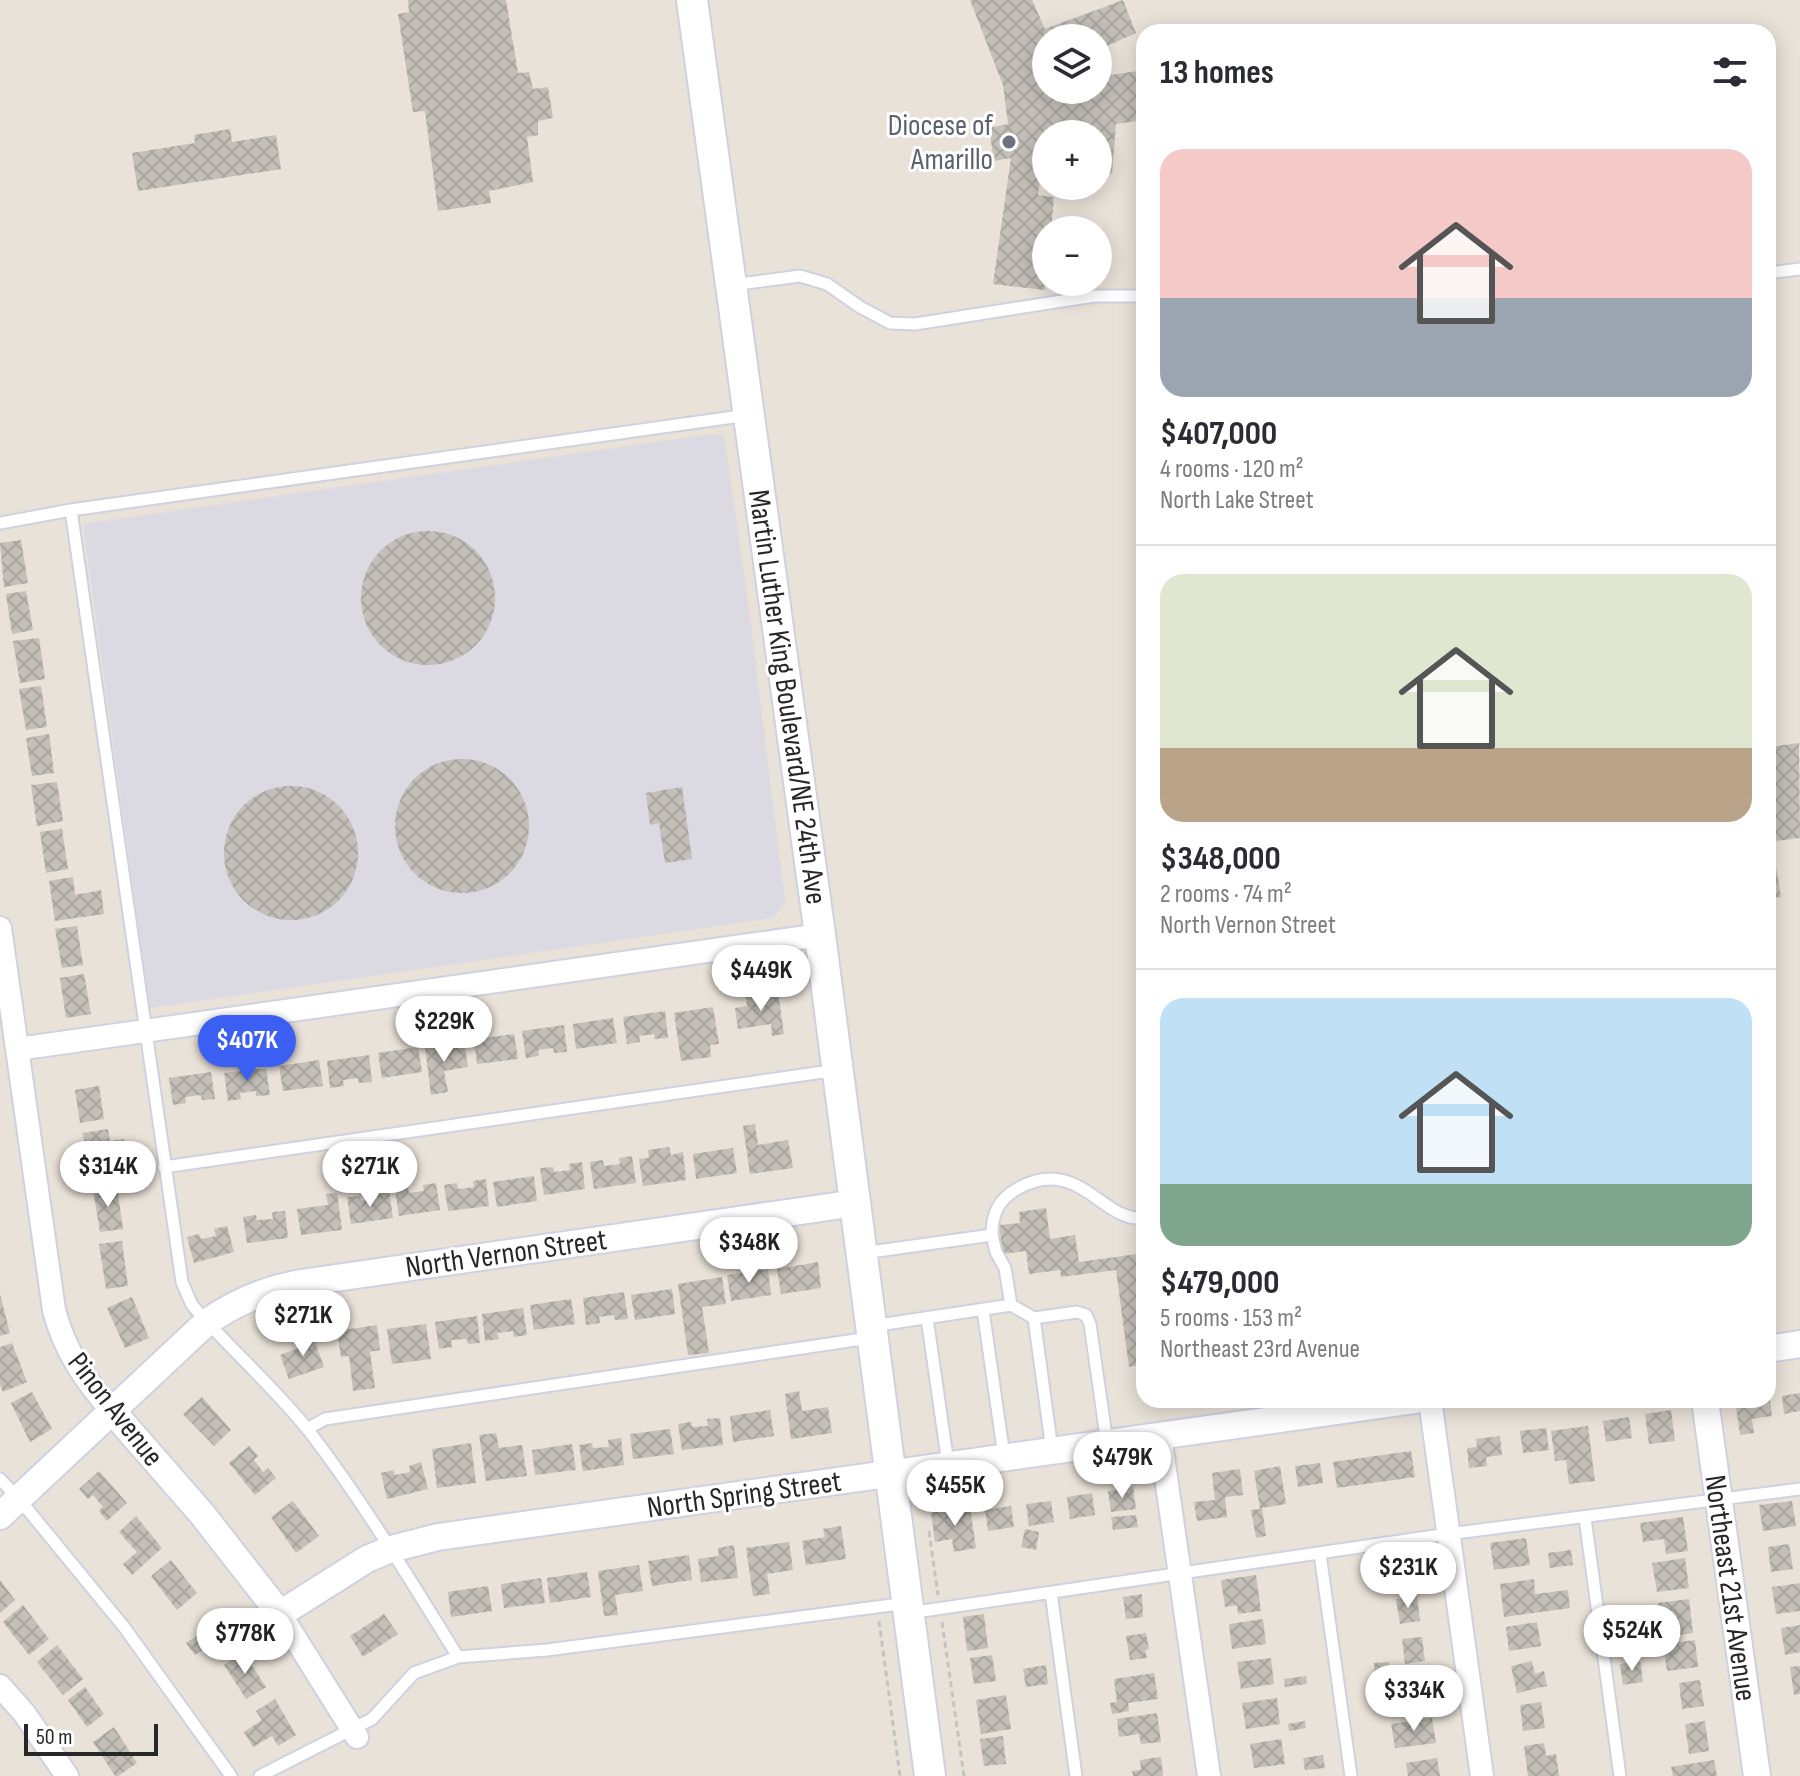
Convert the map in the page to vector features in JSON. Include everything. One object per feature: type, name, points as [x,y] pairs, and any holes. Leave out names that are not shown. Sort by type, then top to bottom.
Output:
[{"type":"main road","name":"Martin Luther King Boulevard/NE 24th Ave","points":[[692,0],[856,1203],[930,1776]]},
{"type":"street","name":"Pinon Avenue","points":[[0,928],[11,1036],[60,1334],[84,1378],[202,1514],[280,1614],[355,1734]]},
{"type":"street","points":[[11,1036],[145,1031],[820,935]]},
{"type":"street","name":"North Vernon Street","points":[[10,1507],[207,1322],[243,1301],[291,1285],[856,1203]]},
{"type":"street","points":[[1776,1348],[1800,1344]]},
{"type":"street","name":"North Spring Street","points":[[280,1614],[350,1568],[391,1549],[438,1537],[1358,1408]]},
{"type":"street","points":[[1431,1408],[1482,1776]]},
{"type":"street","name":"Northeast 21st Avenue","points":[[1706,1408],[1757,1776]]},
{"type":"street","points":[[1160,1436],[1209,1776]]},
{"type":"street","points":[[0,1686],[24,1713],[67,1776]]},
{"type":"lane","points":[[1776,272],[1800,269]]},
{"type":"lane","points":[[731,286],[800,276],[827,284],[890,323],[915,324],[1094,296],[1136,296]]},
{"type":"lane","points":[[0,523],[71,510],[749,415]]},
{"type":"lane","points":[[71,510],[182,1282],[192,1305],[307,1429],[391,1549],[458,1657]]},
{"type":"lane","points":[[164,1167],[838,1070]]},
{"type":"lane","points":[[1011,1305],[1005,1268],[996,1252],[992,1235],[995,1210],[1008,1195],[1025,1185],[1045,1180],[1065,1181],[1076,1184],[1126,1216],[1136,1219]]},
{"type":"lane","points":[[862,1253],[992,1235]]},
{"type":"lane","points":[[307,1429],[325,1419],[873,1331],[927,1318],[1011,1305],[1034,1318],[1077,1312],[1086,1315],[1090,1324],[1107,1443]]},
{"type":"lane","points":[[983,1310],[1004,1457]]},
{"type":"lane","points":[[927,1318],[948,1465]]},
{"type":"lane","points":[[1034,1318],[1052,1451]]},
{"type":"lane","points":[[0,1479],[10,1507],[124,1627],[231,1776]]},
{"type":"lane","points":[[260,1776],[355,1734],[414,1673],[458,1657],[547,1650],[877,1607],[940,1609],[1448,1534],[1800,1489]]},
{"type":"lane","points":[[1585,1518],[1620,1776]]},
{"type":"lane","points":[[1320,1554],[1351,1776]]},
{"type":"lane","points":[[1051,1593],[1076,1776]]},
{"type":"path","points":[[929,1531],[964,1776]]},
{"type":"path","points":[[877,1607],[900,1776]]},
{"type":"shaded area","points":[[705,435],[724,435],[751,624],[785,903],[773,918],[150,1008],[83,524]]},
{"type":"building","points":[[408,0],[506,0],[518,73],[529,72],[533,89],[548,87],[553,118],[538,121],[538,135],[527,137],[533,182],[489,191],[491,203],[438,211],[425,111],[413,112],[398,14],[409,12]]},
{"type":"building","points":[[970,0],[1032,0],[1043,24],[1032,24],[1032,104],[1112,104],[1112,75],[1136,71],[1136,121],[1116,124],[1112,174],[1112,120],[1032,120],[1032,200],[1054,200],[1052,216],[1032,216],[1032,288],[993,284],[1011,158],[994,161],[989,128],[1008,124],[1003,85]]},
{"type":"building","points":[[1123,0],[1136,33],[1112,44],[1112,24],[1058,24]]},
{"type":"building","points":[[230,129],[232,142],[276,135],[281,169],[138,191],[132,153],[195,143],[194,135]]},
{"type":"building","points":[[428,531],[454,536],[475,551],[490,572],[495,598],[490,624],[475,645],[454,660],[428,665],[402,660],[381,645],[366,624],[361,598],[366,572],[381,551],[402,536]]},
{"type":"building","points":[[21,540],[28,583],[4,587],[0,543]]},
{"type":"building","points":[[26,591],[33,630],[12,634],[6,594]]},
{"type":"building","points":[[39,638],[45,679],[20,683],[13,641]]},
{"type":"building","points":[[41,686],[47,727],[26,730],[19,689]]},
{"type":"building","points":[[49,734],[54,773],[32,776],[26,738]]},
{"type":"building","points":[[1799,743],[1800,838],[1776,841],[1776,746]]},
{"type":"building","points":[[462,759],[488,764],[509,779],[524,800],[529,826],[524,852],[509,873],[488,888],[462,893],[436,888],[415,873],[400,852],[395,826],[400,800],[415,779],[436,764]]},
{"type":"building","points":[[57,782],[63,821],[37,826],[31,785]]},
{"type":"building","points":[[291,786],[317,791],[338,806],[353,827],[358,853],[353,879],[338,900],[317,915],[291,920],[265,915],[244,900],[229,879],[224,853],[229,827],[244,806],[265,791]]},
{"type":"building","points":[[682,787],[692,859],[665,863],[659,823],[650,825],[646,793]]},
{"type":"building","points":[[62,829],[68,869],[46,873],[40,832]]},
{"type":"building","points":[[1776,866],[1781,897],[1776,897]]},
{"type":"building","points":[[73,877],[75,895],[101,890],[104,914],[55,921],[49,881]]},
{"type":"building","points":[[77,926],[83,965],[62,968],[55,929]]},
{"type":"building","points":[[84,974],[91,1014],[66,1018],[60,978]]},
{"type":"building","points":[[778,992],[784,1034],[772,1036],[771,1024],[738,1029],[735,1008],[747,1006],[746,997]]},
{"type":"building","points":[[713,1007],[719,1044],[710,1045],[711,1057],[681,1061],[674,1013]]},
{"type":"building","points":[[665,1011],[668,1038],[655,1039],[654,1034],[639,1036],[640,1042],[627,1044],[623,1017]]},
{"type":"building","points":[[613,1018],[617,1043],[576,1049],[573,1024]]},
{"type":"building","points":[[564,1025],[567,1052],[554,1053],[553,1048],[538,1050],[539,1056],[526,1058],[522,1031]]},
{"type":"building","points":[[514,1034],[518,1059],[477,1064],[474,1039]]},
{"type":"building","points":[[464,1041],[468,1067],[444,1071],[448,1092],[431,1095],[425,1047]]},
{"type":"building","points":[[418,1047],[422,1072],[382,1078],[378,1053]]},
{"type":"building","points":[[369,1055],[372,1082],[359,1083],[358,1078],[343,1080],[344,1086],[330,1088],[327,1061]]},
{"type":"building","points":[[319,1060],[323,1086],[283,1091],[279,1066]]},
{"type":"building","points":[[266,1068],[270,1095],[256,1096],[256,1091],[240,1093],[241,1099],[228,1101],[224,1073]]},
{"type":"building","points":[[211,1072],[215,1099],[202,1100],[201,1095],[185,1097],[186,1103],[173,1105],[169,1078]]},
{"type":"building","points":[[99,1086],[104,1119],[80,1123],[75,1090]]},
{"type":"building","points":[[755,1124],[758,1145],[788,1140],[793,1168],[750,1174],[743,1126]]},
{"type":"building","points":[[108,1129],[110,1141],[124,1139],[129,1170],[89,1175],[83,1133]]},
{"type":"building","points":[[669,1147],[671,1155],[683,1152],[686,1180],[643,1186],[639,1159],[649,1158],[648,1150]]},
{"type":"building","points":[[733,1148],[737,1173],[696,1179],[693,1154]]},
{"type":"building","points":[[632,1156],[636,1183],[594,1189],[590,1162],[603,1160],[604,1166],[620,1164],[619,1158]]},
{"type":"building","points":[[582,1162],[585,1189],[544,1195],[540,1168],[553,1167],[554,1172],[570,1170],[569,1164]]},
{"type":"building","points":[[534,1176],[537,1201],[497,1207],[493,1182]]},
{"type":"building","points":[[486,1179],[489,1206],[448,1211],[444,1185],[457,1183],[458,1189],[474,1187],[473,1181]]},
{"type":"building","points":[[436,1183],[440,1210],[399,1216],[395,1189],[408,1188],[409,1193],[424,1191],[423,1185]]},
{"type":"building","points":[[117,1187],[123,1229],[100,1232],[93,1190]]},
{"type":"building","points":[[389,1191],[393,1218],[351,1224],[347,1197],[360,1196],[361,1201],[377,1199],[376,1193]]},
{"type":"building","points":[[337,1193],[342,1230],[301,1235],[297,1209],[328,1205],[326,1194]]},
{"type":"building","points":[[1046,1208],[1050,1239],[1075,1235],[1079,1262],[1136,1254],[1136,1366],[1129,1367],[1116,1270],[1061,1277],[1060,1270],[1029,1274],[1026,1251],[1003,1254],[999,1225],[1020,1223],[1019,1212]]},
{"type":"building","points":[[285,1211],[288,1238],[247,1243],[243,1217],[256,1215],[257,1220],[273,1219],[272,1212]]},
{"type":"building","points":[[227,1226],[234,1252],[194,1263],[187,1237],[199,1234],[201,1239],[216,1236],[214,1229]]},
{"type":"building","points":[[122,1241],[128,1286],[106,1289],[99,1244]]},
{"type":"building","points":[[818,1262],[821,1288],[781,1294],[777,1269]]},
{"type":"building","points":[[768,1269],[771,1295],[731,1301],[727,1275]]},
{"type":"building","points":[[722,1277],[726,1304],[702,1307],[709,1353],[688,1355],[678,1284]]},
{"type":"building","points":[[672,1289],[675,1314],[635,1320],[631,1295]]},
{"type":"building","points":[[624,1292],[628,1319],[615,1320],[614,1315],[599,1317],[600,1323],[586,1325],[583,1298]]},
{"type":"building","points":[[0,1294],[10,1333],[0,1336]]},
{"type":"building","points":[[132,1297],[149,1338],[125,1348],[107,1308]]},
{"type":"building","points":[[571,1299],[575,1324],[534,1330],[530,1305]]},
{"type":"building","points":[[523,1308],[527,1335],[514,1337],[513,1331],[497,1333],[499,1339],[485,1341],[482,1314]]},
{"type":"building","points":[[477,1316],[480,1343],[468,1344],[467,1339],[451,1340],[452,1347],[439,1349],[435,1322]]},
{"type":"building","points":[[426,1324],[431,1359],[392,1364],[387,1329]]},
{"type":"building","points":[[377,1325],[380,1350],[370,1352],[375,1388],[353,1391],[349,1356],[341,1357],[337,1331]]},
{"type":"building","points":[[312,1334],[324,1367],[289,1379],[280,1355],[301,1347],[298,1339]]},
{"type":"building","points":[[12,1343],[27,1382],[3,1392],[0,1385],[0,1347]]},
{"type":"building","points":[[799,1391],[802,1411],[828,1407],[832,1433],[791,1439],[785,1394]]},
{"type":"building","points":[[32,1392],[52,1429],[30,1442],[11,1403]]},
{"type":"building","points":[[1800,1393],[1800,1411],[1784,1414],[1782,1396]]},
{"type":"building","points":[[202,1397],[231,1430],[214,1446],[183,1414]]},
{"type":"building","points":[[1736,1408],[1771,1408],[1772,1416],[1752,1419],[1754,1433],[1740,1435]]},
{"type":"building","points":[[770,1410],[774,1436],[733,1442],[730,1416]]},
{"type":"building","points":[[1671,1410],[1675,1441],[1649,1444],[1645,1414]]},
{"type":"building","points":[[1629,1417],[1632,1438],[1606,1442],[1603,1421]]},
{"type":"building","points":[[720,1418],[723,1445],[682,1450],[678,1424],[691,1422],[692,1427],[708,1426],[707,1419]]},
{"type":"building","points":[[1588,1426],[1595,1481],[1569,1484],[1566,1460],[1555,1461],[1551,1431]]},
{"type":"building","points":[[1546,1428],[1549,1450],[1523,1453],[1520,1431]]},
{"type":"building","points":[[670,1429],[674,1454],[633,1459],[630,1434]]},
{"type":"building","points":[[496,1433],[499,1448],[522,1445],[527,1476],[486,1481],[479,1435]]},
{"type":"building","points":[[1500,1436],[1502,1455],[1486,1457],[1487,1466],[1469,1468],[1467,1448],[1477,1447],[1476,1439]]},
{"type":"building","points":[[621,1438],[624,1465],[583,1471],[579,1445],[592,1443],[593,1448],[609,1447],[608,1440]]},
{"type":"building","points":[[471,1443],[476,1483],[437,1488],[432,1449]]},
{"type":"building","points":[[572,1444],[576,1470],[535,1475],[532,1450]]},
{"type":"building","points":[[249,1446],[258,1456],[254,1460],[263,1472],[268,1468],[276,1478],[255,1495],[229,1463]]},
{"type":"building","points":[[1411,1451],[1415,1477],[1337,1488],[1333,1462]]},
{"type":"building","points":[[421,1462],[428,1489],[387,1499],[381,1473],[393,1470],[395,1475],[410,1472],[409,1466]]},
{"type":"building","points":[[1320,1463],[1323,1483],[1298,1487],[1295,1466]]},
{"type":"building","points":[[1280,1466],[1286,1504],[1262,1508],[1266,1536],[1256,1538],[1251,1510],[1260,1509],[1254,1471]]},
{"type":"building","points":[[1240,1469],[1243,1495],[1225,1497],[1227,1517],[1197,1521],[1194,1502],[1215,1500],[1212,1473]]},
{"type":"building","points":[[99,1471],[127,1503],[107,1521],[99,1511],[103,1507],[93,1495],[88,1499],[79,1489]]},
{"type":"building","points":[[1133,1487],[1136,1509],[1111,1512],[1108,1491]]},
{"type":"building","points":[[1092,1493],[1095,1515],[1070,1519],[1067,1497]]},
{"type":"building","points":[[293,1501],[319,1536],[296,1553],[271,1517]]},
{"type":"building","points":[[1051,1501],[1054,1522],[1029,1526],[1026,1504]]},
{"type":"building","points":[[1792,1501],[1796,1526],[1763,1531],[1759,1505]]},
{"type":"building","points":[[1011,1506],[1014,1527],[988,1531],[985,1510]]},
{"type":"building","points":[[970,1507],[976,1548],[954,1552],[952,1539],[935,1542],[931,1512]]},
{"type":"building","points":[[1136,1515],[1138,1527],[1113,1530],[1111,1517]]},
{"type":"building","points":[[136,1516],[162,1548],[132,1575],[123,1564],[137,1552],[119,1532]]},
{"type":"building","points":[[1683,1517],[1688,1551],[1666,1554],[1664,1539],[1643,1542],[1640,1523]]},
{"type":"building","points":[[841,1526],[846,1559],[806,1565],[802,1541],[825,1537],[823,1529]]},
{"type":"building","points":[[1025,1529],[1039,1532],[1036,1550],[1021,1547]]},
{"type":"building","points":[[1526,1538],[1530,1565],[1494,1570],[1490,1543]]},
{"type":"building","points":[[789,1542],[793,1570],[767,1574],[770,1594],[753,1596],[746,1548]]},
{"type":"building","points":[[1789,1544],[1793,1569],[1771,1572],[1768,1547]]},
{"type":"building","points":[[734,1545],[738,1578],[701,1582],[698,1559],[719,1556],[718,1548]]},
{"type":"building","points":[[1571,1550],[1573,1565],[1550,1568],[1548,1553]]},
{"type":"building","points":[[689,1555],[692,1580],[652,1586],[648,1561]]},
{"type":"building","points":[[1685,1558],[1689,1588],[1657,1592],[1652,1563]]},
{"type":"building","points":[[171,1560],[197,1593],[177,1610],[151,1576]]},
{"type":"building","points":[[639,1565],[643,1591],[615,1595],[618,1615],[604,1616],[598,1571]]},
{"type":"building","points":[[587,1572],[591,1597],[550,1603],[547,1578]]},
{"type":"building","points":[[1256,1575],[1261,1611],[1238,1614],[1237,1605],[1225,1607],[1221,1580]]},
{"type":"building","points":[[541,1578],[545,1603],[504,1608],[501,1584]]},
{"type":"building","points":[[1534,1579],[1535,1594],[1568,1590],[1570,1608],[1504,1617],[1500,1584]]},
{"type":"building","points":[[0,1580],[15,1600],[0,1613]]},
{"type":"building","points":[[1800,1583],[1800,1611],[1776,1614],[1772,1587]]},
{"type":"building","points":[[488,1586],[492,1611],[451,1617],[448,1592]]},
{"type":"building","points":[[1142,1594],[1143,1617],[1126,1619],[1123,1597]]},
{"type":"building","points":[[1417,1596],[1420,1621],[1400,1624],[1396,1599]]},
{"type":"building","points":[[1689,1599],[1693,1633],[1662,1637],[1658,1603]]},
{"type":"building","points":[[23,1605],[49,1639],[29,1655],[3,1622]]},
{"type":"building","points":[[384,1614],[398,1634],[363,1657],[350,1636]]},
{"type":"building","points":[[984,1614],[988,1648],[967,1651],[963,1617]]},
{"type":"building","points":[[1263,1619],[1266,1644],[1232,1649],[1229,1624]]},
{"type":"building","points":[[220,1620],[236,1645],[218,1657],[216,1652],[208,1657],[203,1650],[195,1655],[186,1643]]},
{"type":"building","points":[[1537,1622],[1541,1646],[1509,1651],[1506,1627]]},
{"type":"building","points":[[1800,1625],[1800,1652],[1785,1655],[1781,1628]]},
{"type":"building","points":[[1146,1633],[1147,1658],[1130,1660],[1126,1636]]},
{"type":"building","points":[[1422,1637],[1425,1661],[1405,1664],[1402,1639]]},
{"type":"building","points":[[1695,1640],[1698,1667],[1667,1671],[1663,1644]]},
{"type":"building","points":[[57,1645],[83,1679],[63,1695],[37,1662]]},
{"type":"building","points":[[243,1652],[266,1687],[246,1699],[224,1665]]},
{"type":"building","points":[[992,1655],[996,1681],[974,1684],[970,1658]]},
{"type":"building","points":[[1271,1658],[1274,1684],[1241,1689],[1237,1662]]},
{"type":"building","points":[[1532,1661],[1535,1674],[1544,1671],[1547,1686],[1517,1693],[1511,1666]]},
{"type":"building","points":[[1640,1661],[1643,1682],[1623,1685],[1620,1664]]},
{"type":"building","points":[[1389,1662],[1390,1673],[1375,1675],[1374,1663]]},
{"type":"building","points":[[1046,1665],[1048,1684],[1026,1687],[1023,1669]]},
{"type":"building","points":[[1800,1666],[1800,1694],[1794,1695],[1790,1667]]},
{"type":"building","points":[[1154,1673],[1158,1699],[1128,1703],[1129,1711],[1112,1714],[1110,1703],[1117,1702],[1114,1679]]},
{"type":"building","points":[[1306,1676],[1307,1684],[1285,1687],[1284,1679]]},
{"type":"building","points":[[1426,1677],[1430,1705],[1411,1708],[1407,1680]]},
{"type":"building","points":[[1700,1680],[1704,1706],[1682,1709],[1679,1683]]},
{"type":"building","points":[[85,1687],[104,1714],[87,1727],[68,1700]]},
{"type":"building","points":[[1006,1695],[1011,1729],[981,1734],[976,1700]]},
{"type":"building","points":[[1277,1698],[1280,1724],[1246,1729],[1242,1703]]},
{"type":"building","points":[[275,1699],[296,1735],[278,1746],[272,1736],[253,1747],[244,1732],[262,1720],[256,1711]]},
{"type":"building","points":[[1541,1702],[1545,1728],[1523,1731],[1520,1705]]},
{"type":"building","points":[[1157,1713],[1161,1742],[1141,1744],[1139,1734],[1119,1737],[1117,1719]]},
{"type":"building","points":[[1432,1718],[1436,1743],[1395,1748],[1391,1724]]},
{"type":"building","points":[[1305,1721],[1306,1728],[1289,1731],[1288,1724]]},
{"type":"building","points":[[1705,1721],[1709,1751],[1689,1754],[1685,1724]]},
{"type":"building","points":[[114,1727],[137,1763],[118,1776],[115,1776],[93,1742]]},
{"type":"building","points":[[1003,1736],[1006,1764],[984,1766],[980,1739]]},
{"type":"building","points":[[1281,1739],[1285,1764],[1254,1768],[1250,1744]]},
{"type":"building","points":[[1544,1743],[1546,1756],[1556,1754],[1559,1776],[1528,1776],[1524,1746]]},
{"type":"building","points":[[1323,1755],[1325,1768],[1305,1770],[1303,1758]]},
{"type":"building","points":[[1161,1757],[1163,1776],[1133,1776],[1132,1771],[1141,1770],[1140,1760]]},
{"type":"building","points":[[1437,1758],[1440,1776],[1408,1776],[1406,1763]]},
{"type":"building","points":[[1714,1760],[1717,1776],[1673,1776],[1671,1767]]},
{"type":"place","name":"Diocese of Amarillo","points":[[1009,142]]}]
